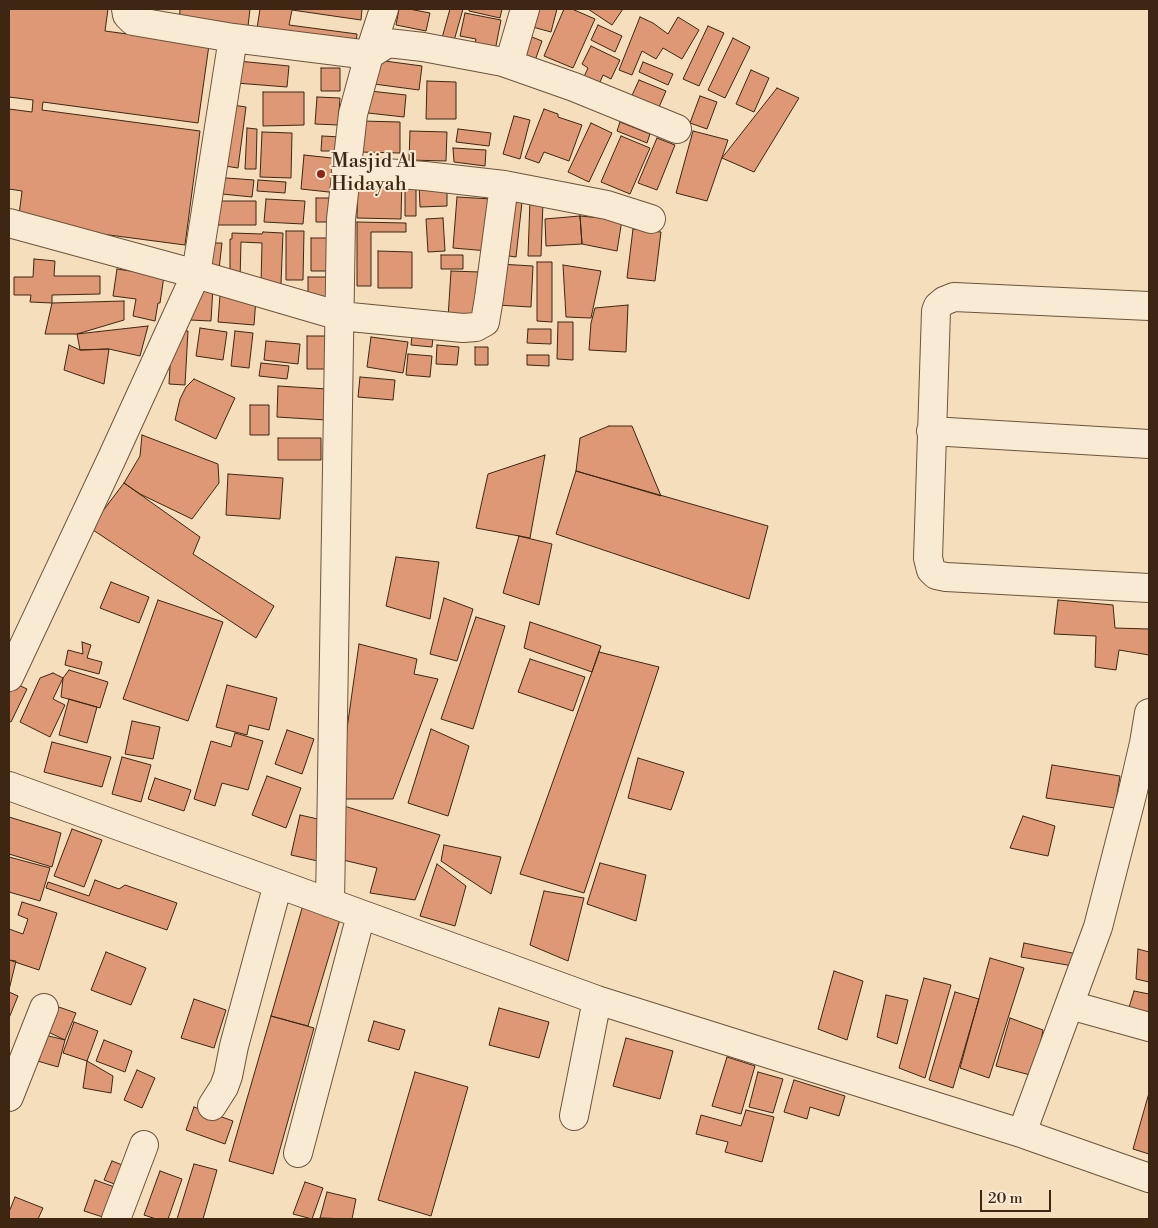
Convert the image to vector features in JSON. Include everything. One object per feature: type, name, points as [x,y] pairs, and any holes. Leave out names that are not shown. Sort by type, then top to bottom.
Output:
[{"type":"street","points":[[126,9],[127,15],[133,21],[234,38],[369,55],[388,43],[423,47],[509,64],[574,87],[677,128]]},
{"type":"street","points":[[330,903],[341,219],[353,114],[384,9]]},
{"type":"street","points":[[509,64],[524,9]]},
{"type":"street","points":[[9,677],[196,274],[234,38]]},
{"type":"street","points":[[346,170],[504,185],[607,205],[652,219]]},
{"type":"street","points":[[9,223],[340,316],[463,328],[476,327],[484,322],[504,185]]},
{"type":"street","points":[[1149,306],[954,297],[938,306],[936,311],[931,431],[928,558],[931,570],[936,575],[946,577],[1149,588]]},
{"type":"street","points":[[931,431],[1149,444]]},
{"type":"street","points":[[1024,1134],[1027,1119],[1098,927],[1147,743],[1149,713]]},
{"type":"street","points":[[9,786],[597,1000],[1024,1134],[1149,1178]]},
{"type":"street","points":[[212,1106],[224,1087],[228,1076],[234,1046],[278,884]]},
{"type":"street","points":[[298,1153],[361,915]]},
{"type":"street","points":[[574,1116],[597,1000]]},
{"type":"street","points":[[1070,1006],[1149,1027]]},
{"type":"street","points":[[9,1097],[44,1008]]},
{"type":"street","points":[[116,1219],[144,1145]]},
{"type":"building","points":[[9,9],[108,9],[105,31],[209,45],[198,123],[43,102],[42,110],[200,131],[185,245],[18,223],[22,191],[9,189],[9,109],[32,112],[33,100],[9,97]]},
{"type":"building","points":[[180,9],[250,9],[247,35],[179,25]]},
{"type":"building","points":[[260,9],[362,9],[361,20],[292,10],[289,25],[357,34],[355,51],[256,35]]},
{"type":"building","points":[[399,9],[430,13],[426,31],[396,25]]},
{"type":"building","points":[[450,9],[463,9],[452,48],[440,45]]},
{"type":"building","points":[[469,9],[502,9],[500,18],[469,11]]},
{"type":"building","points":[[533,9],[557,9],[551,32],[529,26]]},
{"type":"building","points":[[564,9],[572,9],[595,19],[573,68],[544,56]]},
{"type":"building","points":[[588,9],[623,9],[612,25]]},
{"type":"building","points":[[465,13],[501,20],[494,56],[473,52],[476,39],[460,36]]},
{"type":"building","points":[[640,17],[653,23],[668,34],[678,17],[699,30],[682,59],[663,48],[656,59],[642,51],[632,75],[619,70]]},
{"type":"building","points":[[598,25],[622,36],[615,52],[591,40]]},
{"type":"building","points":[[708,26],[724,33],[699,86],[683,79]]},
{"type":"building","points":[[522,33],[542,41],[533,66],[513,59]]},
{"type":"building","points":[[733,38],[750,47],[725,98],[708,90]]},
{"type":"building","points":[[591,46],[620,60],[611,79],[603,75],[597,89],[582,81],[588,68],[582,64]]},
{"type":"building","points":[[377,60],[422,66],[419,90],[374,84]]},
{"type":"building","points":[[238,61],[289,66],[287,87],[236,83]]},
{"type":"building","points":[[643,62],[673,74],[668,85],[639,72]]},
{"type":"building","points":[[321,68],[340,68],[340,91],[321,91]]},
{"type":"building","points":[[751,70],[769,78],[754,112],[736,104]]},
{"type":"building","points":[[639,80],[666,91],[656,114],[629,102]]},
{"type":"building","points":[[427,81],[456,82],[456,119],[426,119]]},
{"type":"building","points":[[777,88],[799,98],[754,172],[722,158]]},
{"type":"building","points":[[370,91],[406,95],[404,117],[368,113]]},
{"type":"building","points":[[263,92],[304,92],[304,125],[263,126]]},
{"type":"building","points":[[700,96],[717,102],[707,129],[690,123]]},
{"type":"building","points":[[317,97],[340,98],[338,125],[315,124]]},
{"type":"building","points":[[226,104],[246,107],[238,168],[218,165]]},
{"type":"building","points":[[544,109],[558,114],[558,117],[582,125],[569,161],[544,152],[539,163],[525,158]]},
{"type":"building","points":[[514,116],[530,120],[520,159],[503,154]]},
{"type":"building","points":[[361,121],[400,122],[400,153],[360,152]]},
{"type":"building","points":[[620,122],[650,134],[647,143],[617,131]]},
{"type":"building","points":[[591,123],[612,133],[589,182],[568,172]]},
{"type":"building","points":[[247,128],[257,129],[256,169],[245,169]]},
{"type":"building","points":[[458,129],[491,133],[489,146],[456,142]]},
{"type":"building","points":[[410,131],[447,132],[446,161],[409,160]]},
{"type":"building","points":[[693,131],[728,140],[707,201],[676,193]]},
{"type":"building","points":[[262,132],[292,133],[291,178],[260,177]]},
{"type":"building","points":[[322,136],[341,137],[340,151],[321,151]]},
{"type":"building","points":[[621,136],[650,148],[630,194],[601,182]]},
{"type":"building","points":[[657,138],[675,145],[657,190],[638,183]]},
{"type":"building","points":[[453,148],[486,150],[485,166],[454,162]]},
{"type":"building","name":"Masjid Al Hidayah","points":[[304,155],[341,159],[338,193],[301,189]]},
{"type":"building","points":[[358,175],[402,176],[401,219],[357,218]]},
{"type":"building","points":[[213,177],[254,180],[252,197],[212,193]]},
{"type":"building","points":[[405,178],[416,178],[416,216],[405,216]]},
{"type":"building","points":[[258,180],[286,182],[285,193],[257,191]]},
{"type":"building","points":[[447,182],[447,206],[420,207],[419,183]]},
{"type":"building","points":[[509,191],[523,193],[516,257],[502,255]]},
{"type":"building","points":[[457,197],[492,199],[488,251],[453,248]]},
{"type":"building","points":[[316,198],[330,198],[330,222],[316,222]]},
{"type":"building","points":[[266,199],[305,201],[303,224],[264,222]]},
{"type":"building","points":[[530,200],[543,201],[541,256],[528,256]]},
{"type":"building","points":[[218,201],[256,201],[256,225],[218,225]]},
{"type":"building","points":[[580,216],[582,244],[546,246],[545,219]]},
{"type":"building","points":[[580,216],[622,220],[617,251],[582,244]]},
{"type":"building","points":[[443,218],[445,251],[428,252],[426,219]]},
{"type":"building","points":[[217,221],[215,243],[222,243],[218,278],[208,276]]},
{"type":"building","points":[[357,222],[406,223],[406,232],[371,232],[371,286],[357,286]]},
{"type":"building","points":[[633,229],[661,232],[655,281],[627,278]]},
{"type":"building","points":[[286,231],[304,231],[303,280],[286,280]]},
{"type":"building","points":[[263,232],[283,233],[281,284],[261,283],[262,243],[241,242],[240,280],[230,280],[230,239],[232,239],[232,233],[262,234]]},
{"type":"building","points":[[311,238],[332,238],[332,271],[311,271]]},
{"type":"building","points":[[378,251],[412,252],[412,288],[378,288]]},
{"type":"building","points":[[441,255],[463,255],[463,269],[441,269]]},
{"type":"building","points":[[34,259],[55,261],[54,276],[100,276],[100,294],[52,295],[52,303],[30,302],[31,295],[14,295],[14,277],[33,277]]},
{"type":"building","points":[[537,262],[552,262],[552,322],[537,321]]},
{"type":"building","points":[[499,264],[533,266],[531,307],[497,305]]},
{"type":"building","points":[[563,265],[601,271],[591,318],[566,317]]},
{"type":"building","points":[[117,269],[164,276],[155,321],[133,316],[136,299],[113,296]]},
{"type":"building","points":[[451,271],[480,272],[477,320],[448,318]]},
{"type":"building","points":[[308,277],[327,277],[326,298],[308,298]]},
{"type":"building","points":[[192,286],[213,287],[211,321],[190,320]]},
{"type":"building","points":[[220,295],[256,298],[254,325],[218,322]]},
{"type":"building","points":[[124,301],[124,320],[77,334],[45,334],[52,303]]},
{"type":"building","points":[[628,305],[626,352],[589,350],[591,323],[595,308]]},
{"type":"building","points":[[558,322],[573,322],[573,360],[557,359]]},
{"type":"building","points":[[148,326],[140,356],[109,349],[80,350],[77,334]]},
{"type":"building","points":[[200,328],[227,332],[223,360],[196,356]]},
{"type":"building","points":[[528,329],[551,329],[551,344],[527,343]]},
{"type":"building","points":[[172,330],[188,331],[185,385],[169,384]]},
{"type":"building","points":[[235,331],[253,333],[249,368],[231,366]]},
{"type":"building","points":[[412,335],[433,337],[432,347],[411,345]]},
{"type":"building","points":[[307,336],[329,336],[330,369],[307,369]]},
{"type":"building","points":[[371,337],[408,342],[403,373],[367,367]]},
{"type":"building","points":[[266,341],[300,344],[298,364],[264,360]]},
{"type":"building","points":[[69,345],[80,350],[109,349],[104,384],[64,370]]},
{"type":"building","points":[[437,345],[459,347],[457,365],[436,364]]},
{"type":"building","points":[[475,347],[488,347],[488,365],[475,365]]},
{"type":"building","points":[[408,354],[432,356],[430,377],[406,375]]},
{"type":"building","points":[[527,355],[549,355],[549,366],[527,365]]},
{"type":"building","points":[[261,363],[289,366],[287,379],[259,376]]},
{"type":"building","points":[[360,377],[395,380],[393,400],[358,397]]},
{"type":"building","points":[[194,379],[235,398],[216,439],[175,420],[180,399],[186,387]]},
{"type":"building","points":[[278,386],[327,389],[326,420],[277,417]]},
{"type":"building","points":[[250,405],[269,405],[269,435],[250,435]]},
{"type":"building","points":[[609,426],[632,426],[661,496],[576,471],[580,438]]},
{"type":"building","points":[[142,435],[218,464],[219,483],[192,519],[140,494],[124,483],[140,456]]},
{"type":"building","points":[[278,438],[321,438],[321,460],[278,460]]},
{"type":"building","points":[[545,455],[530,538],[476,528],[488,474]]},
{"type":"building","points":[[576,471],[768,526],[749,599],[556,534]]},
{"type":"building","points":[[228,474],[283,478],[280,519],[226,515]]},
{"type":"building","points":[[124,483],[200,537],[193,554],[274,606],[256,638],[90,528]]},
{"type":"building","points":[[519,536],[552,544],[539,605],[503,593]]},
{"type":"building","points":[[396,557],[439,562],[430,619],[386,606]]},
{"type":"building","points":[[111,582],[149,597],[139,623],[100,608]]},
{"type":"building","points":[[444,598],[473,609],[457,661],[430,654]]},
{"type":"building","points":[[158,600],[223,622],[188,721],[123,699]]},
{"type":"building","points":[[1058,600],[1113,605],[1115,628],[1149,629],[1149,655],[1119,650],[1116,670],[1095,667],[1096,636],[1054,634]]},
{"type":"building","points":[[476,617],[505,626],[473,729],[441,719]]},
{"type":"building","points":[[530,622],[601,646],[592,672],[524,648]]},
{"type":"building","points":[[82,642],[91,645],[87,658],[102,662],[99,674],[65,665],[68,650],[83,654]]},
{"type":"building","points":[[359,644],[417,659],[414,674],[438,679],[393,799],[337,799]]},
{"type":"building","points":[[599,652],[659,667],[584,893],[520,874]]},
{"type":"building","points":[[530,659],[585,677],[573,711],[518,692]]},
{"type":"building","points":[[69,670],[108,682],[100,708],[61,697],[63,678]]},
{"type":"building","points":[[53,673],[63,678],[53,699],[65,705],[50,737],[20,722],[40,678]]},
{"type":"building","points":[[10,681],[27,689],[11,722],[9,721]]},
{"type":"building","points":[[227,685],[277,698],[269,730],[249,725],[247,735],[216,727]]},
{"type":"building","points":[[69,699],[97,707],[87,743],[59,735]]},
{"type":"building","points":[[132,721],[160,727],[153,759],[125,754]]},
{"type":"building","points":[[431,729],[469,746],[448,816],[408,803]]},
{"type":"building","points":[[287,730],[314,739],[302,774],[275,764]]},
{"type":"building","points":[[235,733],[263,741],[248,790],[222,783],[215,806],[194,799],[211,741],[231,747]]},
{"type":"building","points":[[52,742],[111,757],[102,787],[44,772]]},
{"type":"building","points":[[122,757],[151,765],[141,802],[112,794]]},
{"type":"building","points":[[638,758],[684,772],[671,810],[628,798]]},
{"type":"building","points":[[1052,765],[1120,776],[1115,808],[1046,798]]},
{"type":"building","points":[[267,776],[301,788],[286,828],[252,815]]},
{"type":"building","points":[[155,778],[191,790],[184,811],[148,799]]},
{"type":"building","points":[[344,806],[440,835],[415,900],[370,893],[377,868],[343,860]]},
{"type":"building","points":[[300,815],[331,822],[322,862],[291,855]]},
{"type":"building","points":[[1023,816],[1055,826],[1048,856],[1010,848]]},
{"type":"building","points":[[9,817],[61,833],[52,867],[9,854]]},
{"type":"building","points":[[72,829],[102,840],[84,887],[54,876]]},
{"type":"building","points":[[444,845],[501,857],[491,894],[441,861]]},
{"type":"building","points":[[9,857],[50,868],[40,901],[9,892]]},
{"type":"building","points":[[600,863],[646,875],[636,921],[587,904]]},
{"type":"building","points":[[437,864],[466,886],[455,926],[420,916]]},
{"type":"building","points":[[95,880],[119,889],[125,885],[177,903],[167,930],[46,888],[48,882],[89,896]]},
{"type":"building","points":[[544,891],[584,898],[568,961],[530,945]]},
{"type":"building","points":[[22,902],[57,913],[39,970],[9,960],[9,929],[23,934],[28,919],[18,915]]},
{"type":"building","points":[[303,905],[341,916],[308,1026],[271,1016]]},
{"type":"building","points":[[1024,943],[1077,954],[1073,966],[1021,957]]},
{"type":"building","points":[[1138,949],[1149,952],[1149,982],[1136,979]]},
{"type":"building","points":[[106,952],[146,968],[131,1005],[91,990]]},
{"type":"building","points":[[990,958],[1024,968],[989,1078],[960,1068]]},
{"type":"building","points":[[9,960],[16,961],[9,990]]},
{"type":"building","points":[[834,971],[863,981],[847,1040],[818,1029]]},
{"type":"building","points":[[924,978],[951,985],[925,1078],[899,1068]]},
{"type":"building","points":[[1134,991],[1149,994],[1149,1020],[1127,1014]]},
{"type":"building","points":[[9,992],[18,996],[9,1018]]},
{"type":"building","points":[[955,992],[979,999],[953,1088],[929,1080]]},
{"type":"building","points":[[886,995],[908,1000],[897,1044],[877,1037]]},
{"type":"building","points":[[194,999],[226,1010],[214,1048],[181,1038]]},
{"type":"building","points":[[53,1005],[76,1013],[65,1040],[44,1030]]},
{"type":"building","points":[[499,1008],[549,1022],[539,1058],[489,1045]]},
{"type":"building","points":[[271,1016],[314,1028],[273,1174],[229,1161]]},
{"type":"building","points":[[1010,1018],[1043,1030],[1034,1076],[996,1066]]},
{"type":"building","points":[[374,1021],[405,1030],[399,1050],[368,1041]]},
{"type":"building","points":[[74,1022],[98,1031],[87,1061],[63,1053]]},
{"type":"building","points":[[41,1034],[65,1040],[58,1067],[34,1060]]},
{"type":"building","points":[[626,1038],[673,1051],[660,1099],[613,1086]]},
{"type":"building","points":[[104,1040],[132,1051],[125,1072],[96,1061]]},
{"type":"building","points":[[727,1057],[755,1066],[741,1114],[712,1106]]},
{"type":"building","points":[[87,1061],[113,1076],[111,1093],[83,1088]]},
{"type":"building","points":[[137,1070],[155,1078],[142,1108],[124,1100]]},
{"type":"building","points":[[415,1072],[468,1087],[431,1216],[378,1200]]},
{"type":"building","points":[[758,1072],[783,1079],[773,1113],[749,1107]]},
{"type":"building","points":[[794,1080],[845,1096],[839,1116],[810,1107],[807,1119],[784,1112]]},
{"type":"building","points":[[1149,1093],[1149,1154],[1133,1149]]},
{"type":"building","points":[[194,1107],[233,1121],[225,1144],[186,1130]]},
{"type":"building","points":[[746,1110],[774,1117],[762,1162],[725,1152],[728,1142],[696,1134],[701,1115],[741,1126]]},
{"type":"building","points":[[112,1161],[130,1168],[122,1187],[104,1180]]},
{"type":"building","points":[[194,1164],[217,1170],[203,1219],[177,1219]]},
{"type":"building","points":[[160,1171],[182,1179],[168,1219],[156,1219],[144,1215]]},
{"type":"building","points":[[95,1180],[120,1189],[109,1219],[84,1211]]},
{"type":"building","points":[[305,1182],[323,1188],[312,1219],[293,1214]]},
{"type":"building","points":[[327,1192],[356,1199],[352,1219],[320,1218]]},
{"type":"building","points":[[15,1197],[43,1208],[38,1219],[9,1219],[9,1212]]},
{"type":"place","name":"Masjid Al Hidayah","points":[[321,174]]}]
